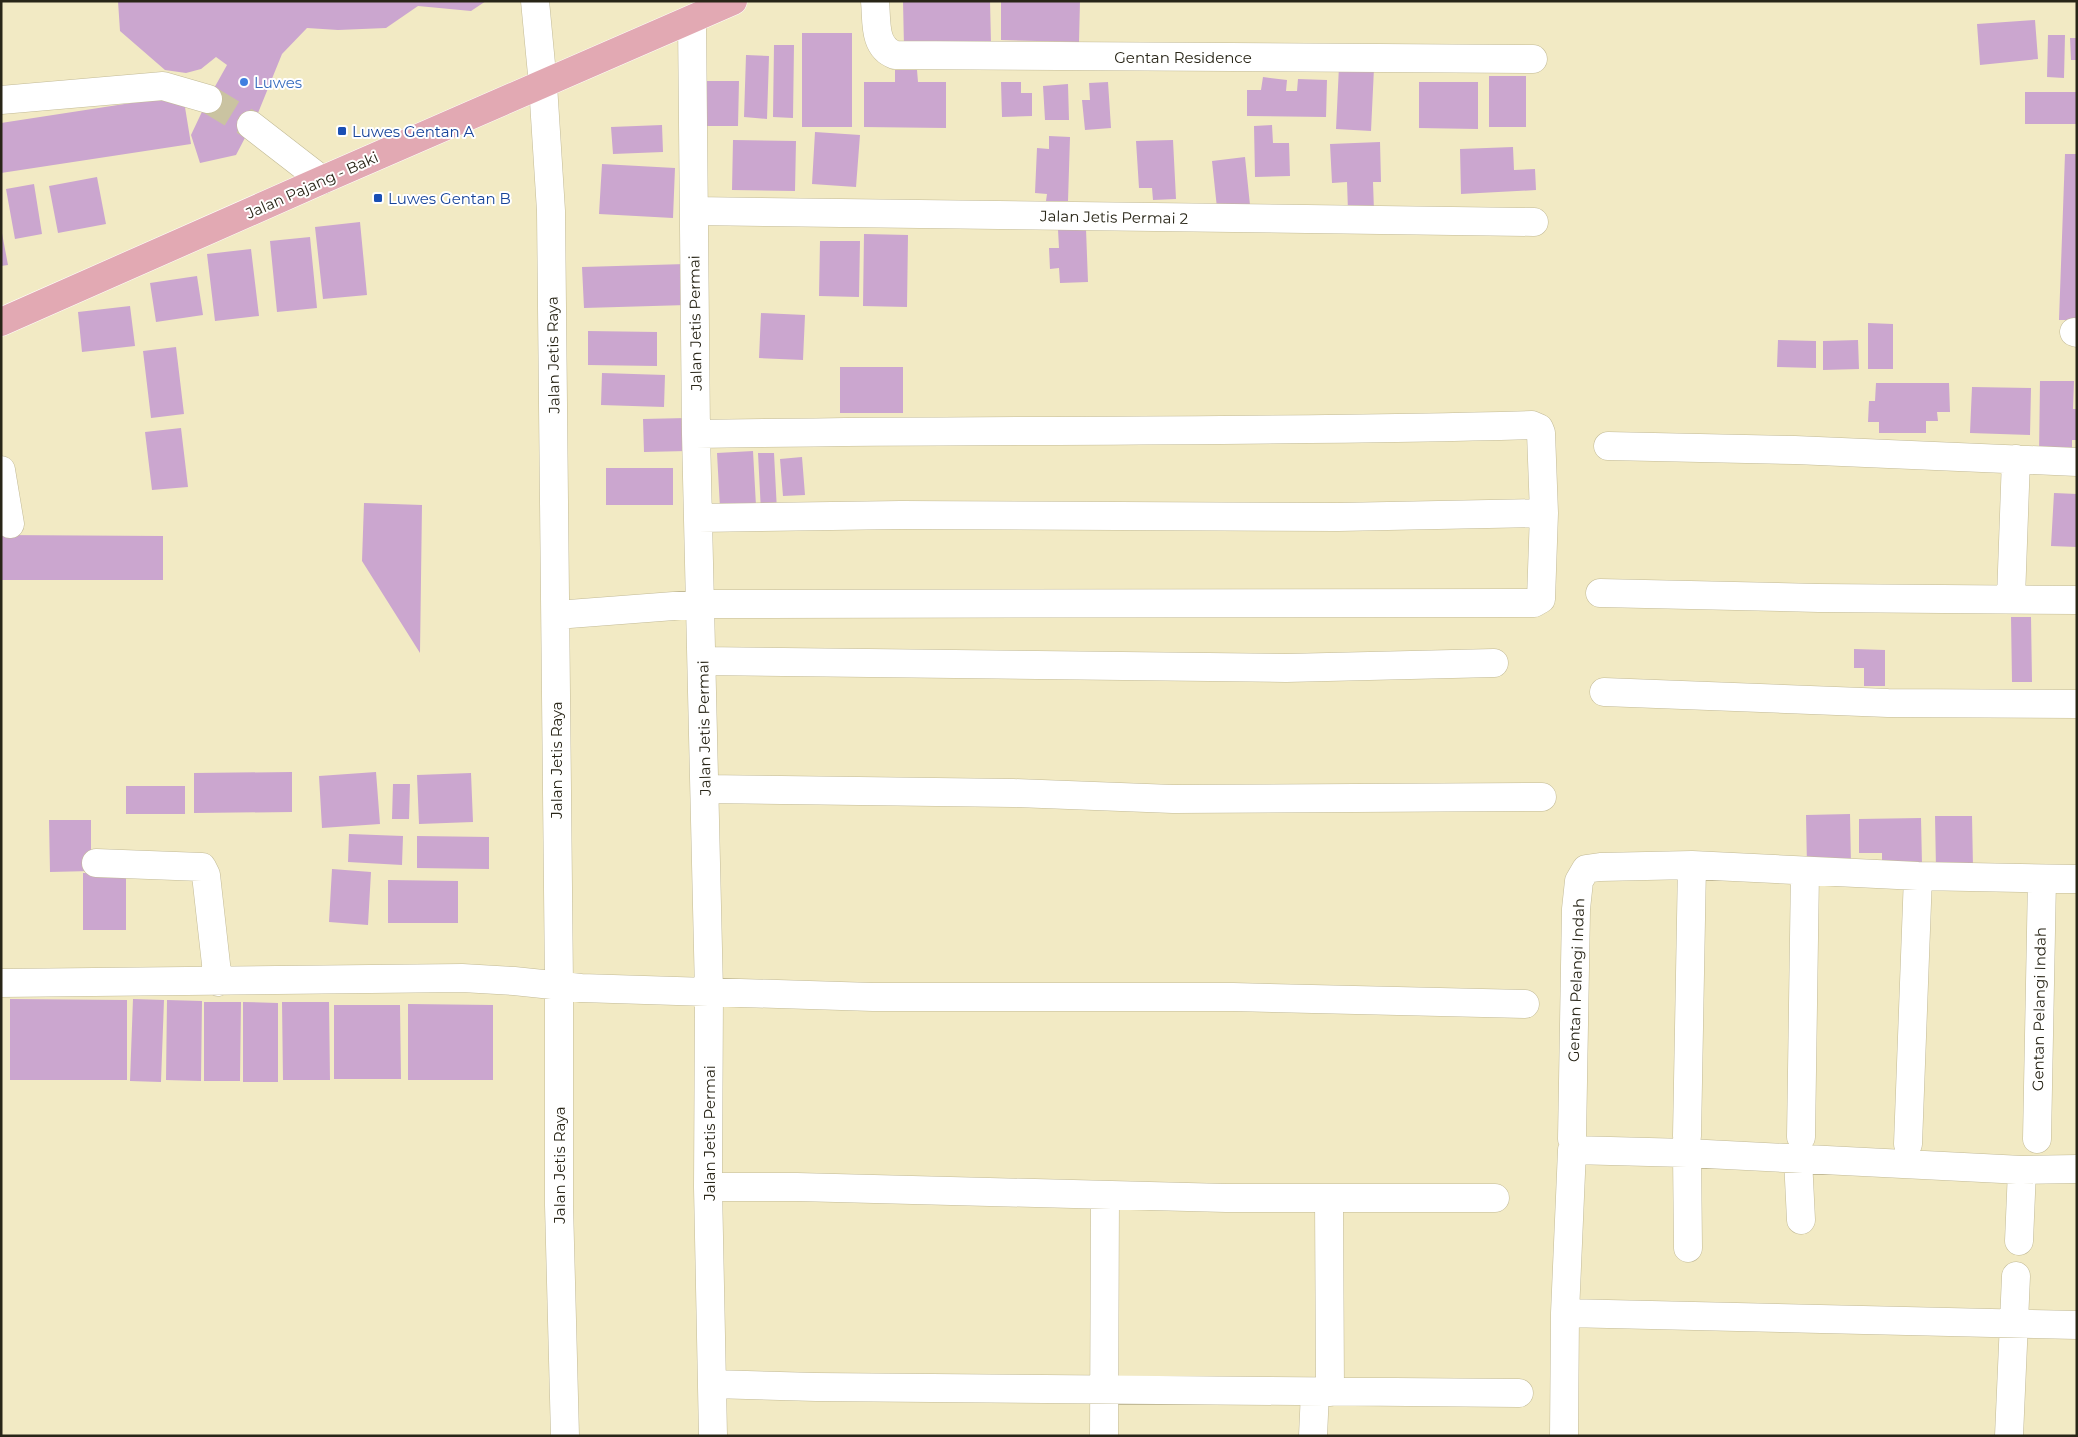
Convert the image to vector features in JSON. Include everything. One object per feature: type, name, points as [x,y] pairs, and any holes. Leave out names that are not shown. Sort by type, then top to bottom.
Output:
[{"type":"main road","name":"Jalan Pajang - Baki","points":[[1,322],[733,1]]},
{"type":"street","name":"Jalan Jetis Raya","points":[[535,1],[543,85],[551,211],[556,615],[556,812],[560,985],[559,1205],[565,1436]]},
{"type":"street","name":"Gentan Residence","points":[[875,1],[881,45],[889,53],[896,55],[1534,59]]},
{"type":"street","name":"Jalan Jetis Permai","points":[[692,20],[696,434],[709,992],[708,1187],[713,1436]]},
{"type":"street","points":[[1,100],[163,86],[208,99]]},
{"type":"street","points":[[251,125],[322,180]]},
{"type":"street","name":"Jalan Jetis Permai 2","points":[[694,211],[1534,222]]},
{"type":"street","points":[[556,615],[700,604],[1534,603],[1541,599],[1544,512],[1541,432],[1539,428],[1532,425],[1122,431],[910,430],[696,434]]},
{"type":"street","points":[[1608,446],[1796,450],[2077,462]]},
{"type":"street","points":[[2011,598],[2016,459]]},
{"type":"street","points":[[1,470],[10,524]]},
{"type":"street","points":[[698,518],[901,515],[1338,517],[1544,512]]},
{"type":"street","points":[[1600,593],[1819,598],[2077,600]]},
{"type":"street","points":[[702,661],[1286,668],[1494,663]]},
{"type":"street","points":[[1604,692],[1888,703],[2077,704]]},
{"type":"street","points":[[705,789],[1013,793],[1173,800],[1542,797]]},
{"type":"street","points":[[96,862],[202,867],[206,875],[218,982]]},
{"type":"street","points":[[1688,1248],[1687,1145],[1692,866]]},
{"type":"street","name":"Gentan Pelangi Indah","points":[[1572,1139],[1576,909],[1580,881],[1586,869],[1600,867],[1692,866],[1918,876],[2077,879]]},
{"type":"street","points":[[1800,1220],[1805,872]]},
{"type":"street","points":[[1908,1144],[1918,876]]},
{"type":"street","name":"Gentan Pelangi Indah","points":[[2036,1139],[2042,879]]},
{"type":"street","points":[[1,983],[218,982],[426,978],[514,981],[582,988],[873,997],[1233,997],[1525,1004]]},
{"type":"street","points":[[1564,1436],[1565,1313],[1572,1150],[1687,1145],[1800,1148],[2022,1170],[2077,1170]]},
{"type":"street","points":[[2019,1241],[2022,1170]]},
{"type":"street","points":[[708,1187],[1226,1198],[1495,1198]]},
{"type":"street","points":[[1104,1436],[1105,1195]]},
{"type":"street","points":[[1313,1436],[1322,1392],[1329,1198]]},
{"type":"street","points":[[2009,1436],[2016,1276]]},
{"type":"street","points":[[1565,1313],[2077,1325]]},
{"type":"street","points":[[712,1384],[1519,1393]]},
{"type":"building","name":"Luwes","points":[[118,1],[486,1],[471,11],[418,6],[386,28],[338,30],[307,28],[282,54],[258,113],[236,155],[200,163],[191,135],[227,65],[216,57],[201,69],[186,73],[165,70],[120,31]]},
{"type":"building","points":[[903,1],[990,1],[991,43],[904,47]]},
{"type":"building","points":[[1001,1],[1080,1],[1079,42],[1001,40]]},
{"type":"building","points":[[2035,20],[2038,59],[1980,65],[1977,24]]},
{"type":"building","points":[[802,33],[852,33],[852,127],[802,127]]},
{"type":"building","points":[[2048,35],[2065,35],[2064,78],[2047,77]]},
{"type":"building","points":[[2070,38],[2077,38],[2077,60],[2071,60]]},
{"type":"building","points":[[774,45],[794,45],[793,118],[773,117]]},
{"type":"building","points":[[746,55],[769,56],[767,119],[744,117]]},
{"type":"building","points":[[1339,66],[1374,68],[1371,131],[1336,129]]},
{"type":"building","points":[[895,70],[917,70],[918,82],[946,82],[946,128],[864,127],[864,82],[895,82]]},
{"type":"building","points":[[1489,76],[1526,76],[1526,127],[1489,127]]},
{"type":"building","points":[[1263,77],[1287,80],[1286,91],[1297,91],[1298,79],[1327,80],[1326,117],[1247,116],[1247,90],[1261,90]]},
{"type":"building","points":[[707,81],[739,81],[738,126],[707,126]]},
{"type":"building","points":[[1001,82],[1021,82],[1021,93],[1032,93],[1032,116],[1002,117]]},
{"type":"building","points":[[1108,82],[1111,128],[1085,130],[1082,100],[1090,100],[1089,83]]},
{"type":"building","points":[[1419,82],[1478,82],[1478,129],[1419,128]]},
{"type":"building","points":[[1068,84],[1069,120],[1045,120],[1043,86]]},
{"type":"building","points":[[2025,92],[2077,92],[2077,124],[2025,124]]},
{"type":"building","points":[[183,95],[191,144],[1,173],[1,123]]},
{"type":"building","points":[[662,125],[663,152],[613,154],[611,127]]},
{"type":"building","points":[[1272,125],[1273,143],[1289,143],[1290,176],[1255,177],[1254,126]]},
{"type":"building","points":[[815,132],[860,135],[856,187],[812,184]]},
{"type":"building","points":[[1049,136],[1070,137],[1068,201],[1046,201],[1047,194],[1035,193],[1037,148],[1049,149]]},
{"type":"building","points":[[733,140],[796,141],[795,191],[732,190]]},
{"type":"building","points":[[1173,140],[1176,199],[1153,200],[1152,188],[1139,188],[1136,141]]},
{"type":"building","points":[[1380,142],[1381,182],[1373,182],[1374,211],[1348,211],[1347,182],[1332,183],[1330,144]]},
{"type":"building","points":[[1513,147],[1514,170],[1535,169],[1536,190],[1461,194],[1460,149]]},
{"type":"building","points":[[2065,154],[2077,154],[2077,320],[2059,320]]},
{"type":"building","points":[[1245,157],[1250,205],[1217,208],[1212,161]]},
{"type":"building","points":[[602,164],[675,168],[673,218],[599,214]]},
{"type":"building","points":[[97,177],[106,224],[58,233],[49,186]]},
{"type":"building","points":[[34,184],[42,234],[15,239],[6,189]]},
{"type":"building","points":[[360,222],[367,295],[323,299],[315,227]]},
{"type":"building","points":[[1,228],[8,265],[1,266]]},
{"type":"building","points":[[1086,229],[1088,282],[1060,283],[1059,268],[1050,269],[1049,248],[1059,248],[1058,230]]},
{"type":"building","points":[[864,234],[908,235],[907,307],[863,306]]},
{"type":"building","points":[[310,237],[317,308],[277,312],[270,241]]},
{"type":"building","points":[[820,241],[860,241],[859,297],[819,296]]},
{"type":"building","points":[[251,249],[259,316],[215,321],[207,254]]},
{"type":"building","points":[[686,264],[687,305],[584,308],[582,267]]},
{"type":"building","points":[[197,276],[203,315],[156,322],[150,283]]},
{"type":"building","points":[[130,306],[135,346],[82,352],[78,312]]},
{"type":"building","points":[[761,313],[805,315],[803,360],[759,358]]},
{"type":"building","points":[[1868,323],[1893,324],[1893,369],[1868,369]]},
{"type":"building","points":[[588,331],[657,332],[657,366],[588,365]]},
{"type":"building","points":[[1778,340],[1816,341],[1816,368],[1777,367]]},
{"type":"building","points":[[1858,340],[1859,369],[1823,370],[1823,341]]},
{"type":"building","points":[[176,347],[184,414],[151,418],[143,351]]},
{"type":"building","points":[[840,367],[903,367],[903,413],[840,413]]},
{"type":"building","points":[[602,373],[665,375],[664,407],[601,405]]},
{"type":"building","points":[[2040,381],[2074,381],[2073,409],[2077,409],[2077,440],[2072,440],[2072,455],[2039,455]]},
{"type":"building","points":[[1876,383],[1949,383],[1950,412],[1937,412],[1938,421],[1926,421],[1926,433],[1879,433],[1879,422],[1868,422],[1869,401],[1875,401]]},
{"type":"building","points":[[1972,387],[2031,388],[2030,435],[1970,433]]},
{"type":"building","points":[[686,418],[687,451],[644,452],[643,419]]},
{"type":"building","points":[[181,428],[188,487],[152,490],[145,432]]},
{"type":"building","points":[[753,451],[756,506],[720,508],[717,453]]},
{"type":"building","points":[[758,453],[774,453],[777,511],[761,512]]},
{"type":"building","points":[[802,457],[805,495],[783,496],[780,459]]},
{"type":"building","points":[[606,468],[673,468],[673,505],[606,505]]},
{"type":"building","points":[[2054,493],[2077,494],[2077,547],[2051,546]]},
{"type":"building","points":[[364,503],[422,505],[420,653],[362,561]]},
{"type":"building","points":[[1,535],[163,536],[163,580],[1,580]]},
{"type":"building","points":[[2011,617],[2031,617],[2032,682],[2012,682]]},
{"type":"building","points":[[1854,649],[1885,650],[1885,686],[1864,686],[1864,668],[1854,668]]},
{"type":"building","points":[[292,772],[292,812],[194,813],[194,773]]},
{"type":"building","points":[[376,772],[380,824],[322,828],[319,776]]},
{"type":"building","points":[[471,773],[473,822],[419,824],[417,775]]},
{"type":"building","points":[[393,784],[410,784],[409,819],[392,819]]},
{"type":"building","points":[[126,786],[185,786],[185,814],[126,814]]},
{"type":"building","points":[[1850,814],[1851,866],[1807,866],[1806,815]]},
{"type":"building","points":[[1935,816],[1972,816],[1973,868],[1936,869]]},
{"type":"building","points":[[1921,818],[1922,865],[1882,866],[1882,853],[1859,853],[1859,819]]},
{"type":"building","points":[[49,820],[91,820],[91,871],[50,872]]},
{"type":"building","points":[[349,834],[403,836],[402,865],[348,862]]},
{"type":"building","points":[[417,836],[489,837],[489,869],[417,868]]},
{"type":"building","points":[[332,869],[371,872],[368,925],[329,922]]},
{"type":"building","points":[[83,873],[126,874],[126,930],[83,930]]},
{"type":"building","points":[[388,880],[458,881],[458,923],[388,923]]},
{"type":"building","points":[[10,999],[127,1000],[127,1080],[10,1080]]},
{"type":"building","points":[[133,999],[164,1000],[161,1082],[130,1081]]},
{"type":"building","points":[[167,1000],[202,1001],[201,1081],[166,1080]]},
{"type":"building","points":[[204,1002],[241,1002],[240,1081],[204,1081]]},
{"type":"building","points":[[243,1002],[278,1003],[278,1082],[243,1082]]},
{"type":"building","points":[[282,1002],[329,1002],[330,1080],[283,1080]]},
{"type":"building","points":[[408,1004],[493,1005],[493,1080],[408,1080]]},
{"type":"building","points":[[334,1005],[400,1005],[401,1079],[334,1079]]},
{"type":"tunnel","points":[[208,99],[251,125]]},
{"type":"place","name":"Luwes","points":[[244,82]]},
{"type":"place","name":"Luwes Gentan A","points":[[342,131]]},
{"type":"place","name":"Luwes Gentan B","points":[[378,198]]}]
